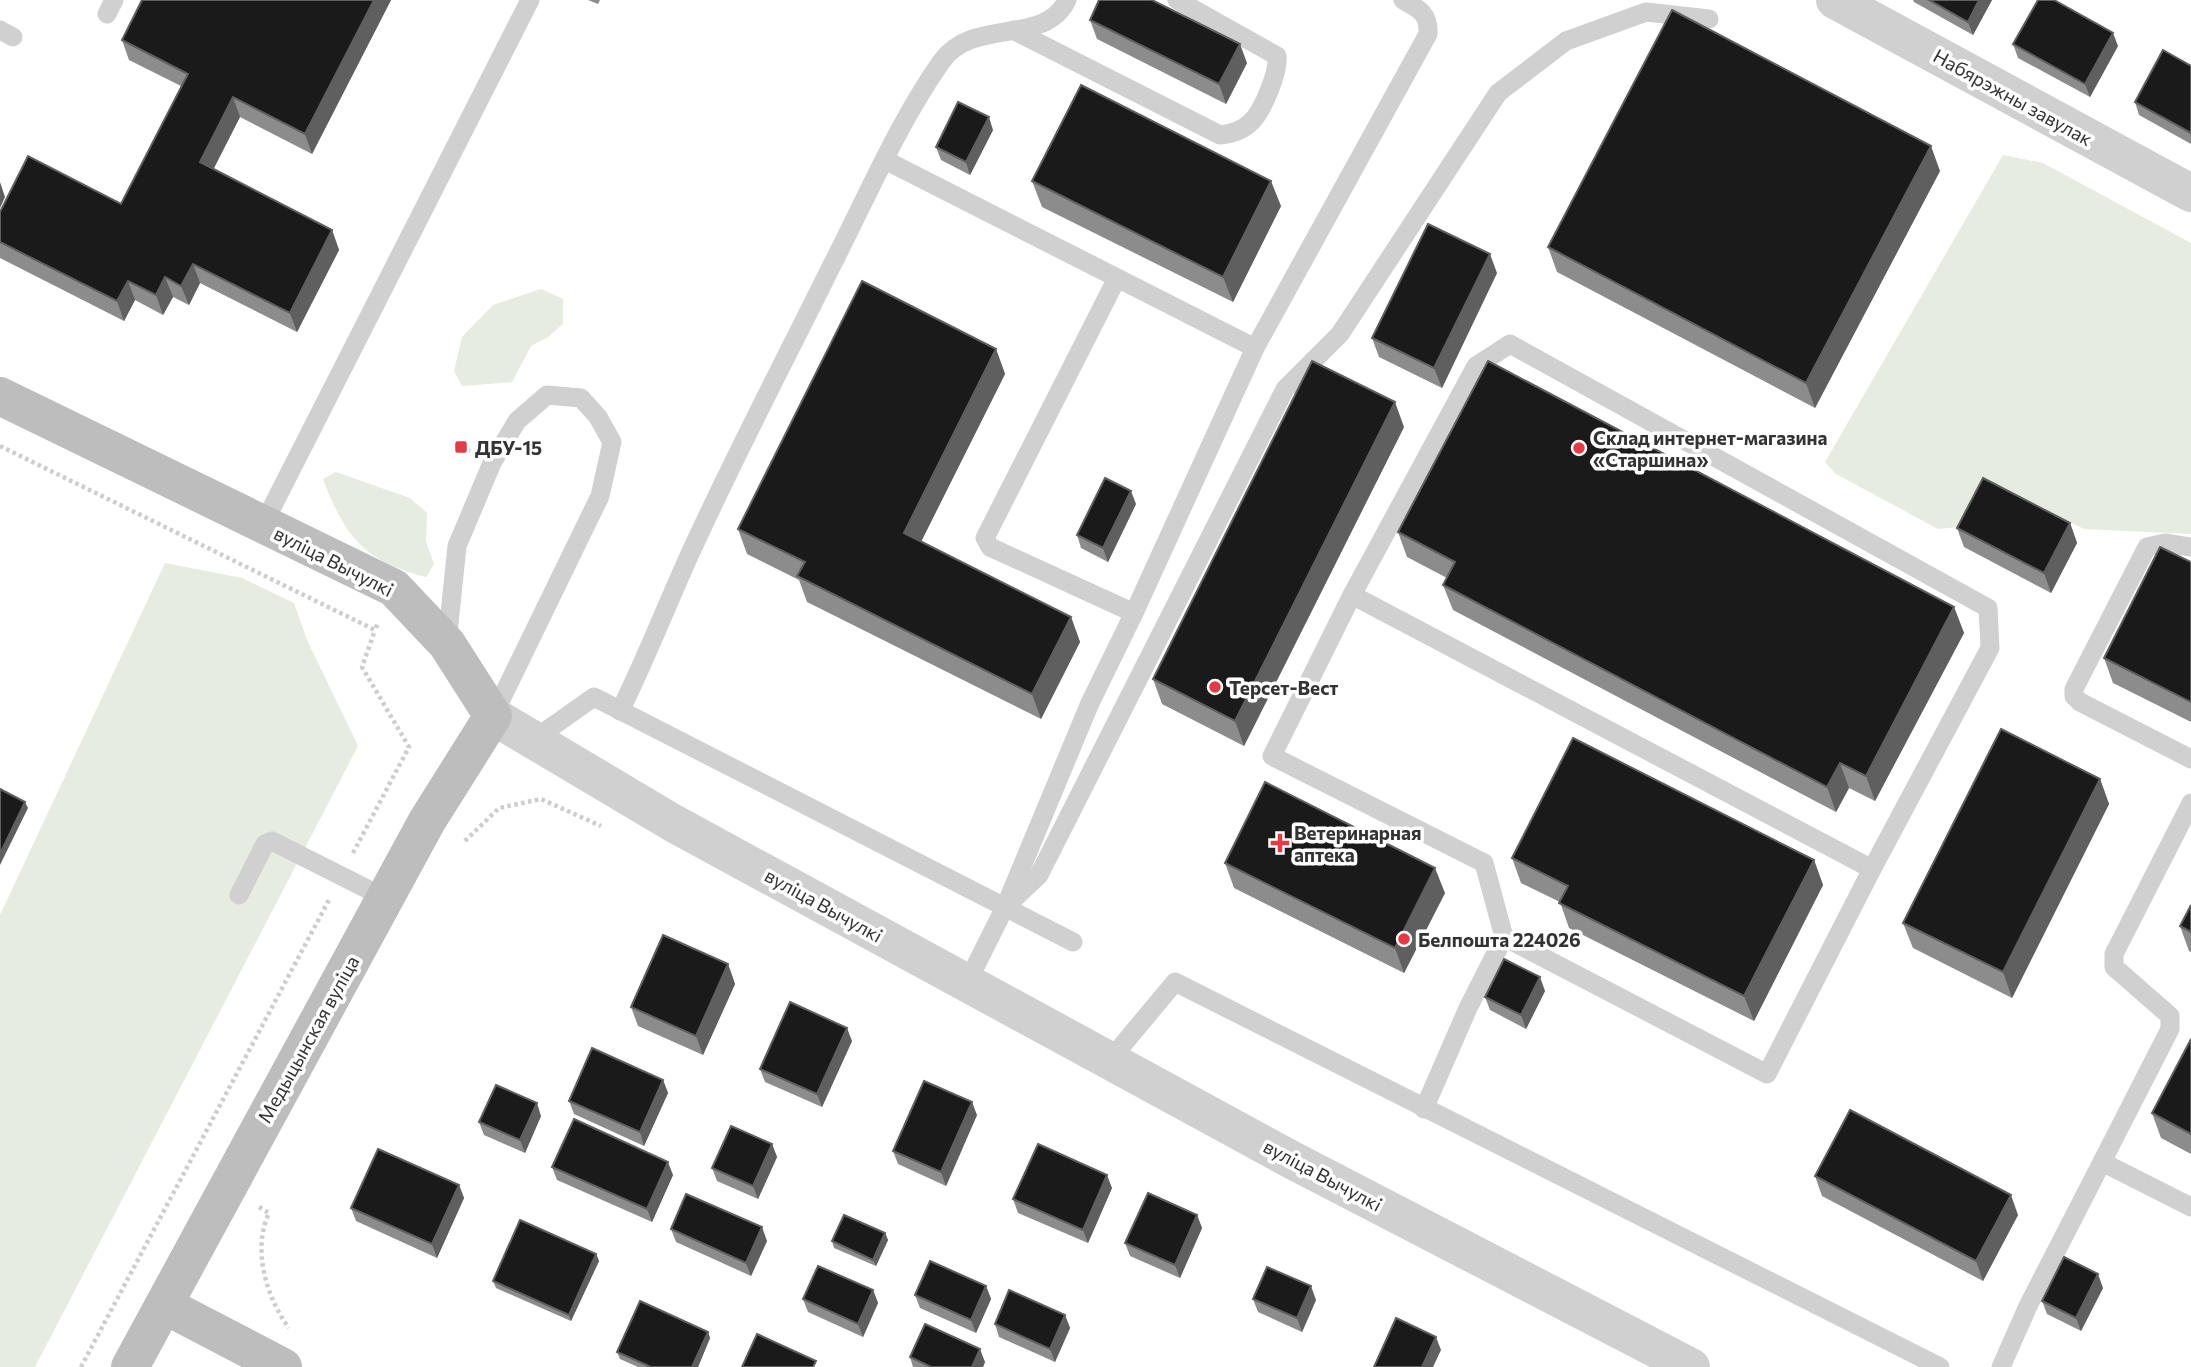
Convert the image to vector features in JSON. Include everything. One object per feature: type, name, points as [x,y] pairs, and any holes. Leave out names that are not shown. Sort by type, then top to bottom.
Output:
[{"type":"street","name":"Набярэжны завулак","points":[[1835,0],[2191,193]]},
{"type":"street","name":"вуліца Вычулкі","points":[[0,396],[394,588],[447,644],[493,716],[673,823],[1292,1160],[1691,1367]]},
{"type":"street","name":"Медыцынская вуліца","points":[[130,1367],[427,821],[493,716]]},
{"type":"street","points":[[164,1305],[290,1352]]},
{"type":"lane","points":[[263,525],[530,0]]},
{"type":"lane","points":[[620,711],[701,529],[885,160],[942,60],[970,37],[1038,26],[1061,12],[1067,0]]},
{"type":"lane","points":[[1013,30],[1220,135],[1232,134],[1252,122],[1279,69],[1277,55],[1177,0]]},
{"type":"lane","points":[[967,983],[1004,907],[1090,703],[1255,348],[1428,34],[1429,21],[1423,11],[1404,0]]},
{"type":"lane","points":[[1004,907],[1039,875],[1284,389],[1340,334],[1498,93],[1566,41],[1646,12],[1709,19]]},
{"type":"lane","points":[[885,160],[1116,280],[1255,348]]},
{"type":"lane","points":[[1116,280],[985,538],[990,547],[1134,613]]},
{"type":"lane","points":[[1424,1109],[1468,1007],[1504,937],[1485,863],[1272,756],[1352,595],[1476,366],[1510,344],[1988,608],[1990,648],[1767,1074],[1504,937]]},
{"type":"lane","points":[[447,644],[457,546],[492,463],[517,421],[547,395],[581,398],[598,417],[612,442],[600,496],[493,716]]},
{"type":"lane","points":[[2191,547],[2165,544],[2147,547],[2091,653],[2074,689],[2074,696],[2080,702],[2191,758]]},
{"type":"lane","points":[[1352,595],[1872,869]]},
{"type":"lane","points":[[533,740],[594,697],[1073,942]]},
{"type":"lane","points":[[2001,1367],[2028,1306],[2171,1029],[2169,1016],[2114,967],[2114,954],[2191,803]]},
{"type":"lane","points":[[239,895],[264,844],[272,841],[385,898]]},
{"type":"lane","points":[[1110,1060],[1175,982],[1940,1367]]},
{"type":"lane","points":[[2102,1162],[2191,1207]]},
{"type":"path","points":[[81,1367],[409,747],[362,667],[375,630]]},
{"type":"path","points":[[185,1170],[270,1213],[263,1225],[261,1253],[267,1282],[284,1320],[290,1352]]},
{"type":"shaded area","points":[[2003,155],[2043,163],[2191,243],[2191,534],[2084,529],[1997,486],[1958,527],[1938,529],[1836,474],[1825,462]]},
{"type":"shaded area","points":[[541,289],[563,299],[563,324],[548,337],[531,346],[512,382],[462,386],[454,371],[462,337],[493,305]]},
{"type":"shaded area","points":[[336,472],[410,498],[427,513],[426,541],[434,564],[426,577],[387,564],[372,555],[349,532],[323,479]]},
{"type":"shaded area","points":[[165,563],[242,578],[294,603],[307,640],[358,746],[35,1367],[0,1367],[0,915]]},
{"type":"building","points":[[142,0],[374,0],[305,134],[233,97],[200,162],[332,230],[290,313],[193,264],[181,286],[165,277],[156,295],[128,281],[117,301],[0,242],[0,212],[28,156],[121,204],[188,74],[122,40]]},
{"type":"building","points":[[1099,0],[1152,0],[1240,44],[1219,84],[1090,20]]},
{"type":"building","points":[[1929,0],[1979,0],[1968,22]]},
{"type":"building","points":[[2038,0],[2054,0],[2113,33],[2085,84],[2013,44]]},
{"type":"building","points":[[1672,10],[1931,146],[1806,383],[1548,247]]},
{"type":"building","points":[[2163,50],[2191,66],[2191,133],[2135,102]]},
{"type":"building","points":[[1081,85],[1271,181],[1223,277],[1032,181]]},
{"type":"building","points":[[958,102],[989,117],[966,162],[936,147]]},
{"type":"building","points":[[1428,224],[1490,254],[1434,368],[1372,338]]},
{"type":"building","points":[[862,281],[996,349],[904,533],[1071,617],[1032,694],[797,576],[805,562],[738,529]]},
{"type":"building","points":[[1312,361],[1395,402],[1235,721],[1153,679]]},
{"type":"building","points":[[1488,361],[1954,607],[1866,776],[1840,763],[1827,787],[1443,585],[1455,562],[1398,532]]},
{"type":"building","points":[[1105,478],[1131,491],[1103,548],[1077,535]]},
{"type":"building","points":[[1983,478],[2070,523],[2044,573],[1957,528]]},
{"type":"building","points":[[2160,547],[2191,562],[2191,702],[2104,658]]},
{"type":"building","points":[[2001,729],[2100,779],[2003,972],[1903,923]]},
{"type":"building","points":[[1573,738],[1814,860],[1744,996],[1559,903],[1568,886],[1512,858]]},
{"type":"building","points":[[1265,782],[1435,868],[1395,948],[1225,863]]},
{"type":"building","points":[[0,789],[25,802],[0,854]]},
{"type":"building","points":[[2191,905],[2191,932],[2180,926]]},
{"type":"building","points":[[663,935],[728,964],[696,1036],[631,1007]]},
{"type":"building","points":[[1504,959],[1540,977],[1521,1015],[1485,997]]},
{"type":"building","points":[[790,1002],[847,1028],[817,1094],[760,1069]]},
{"type":"building","points":[[2191,1039],[2191,1134],[2152,1113]]},
{"type":"building","points":[[592,1048],[663,1080],[640,1132],[569,1101]]},
{"type":"building","points":[[924,1081],[972,1102],[941,1172],[893,1151]]},
{"type":"building","points":[[496,1085],[537,1103],[520,1140],[479,1122]]},
{"type":"building","points":[[1850,1110],[2011,1195],[1976,1261],[1815,1176]]},
{"type":"building","points":[[574,1119],[668,1162],[647,1209],[552,1167]]},
{"type":"building","points":[[731,1126],[772,1144],[753,1186],[712,1168]]},
{"type":"building","points":[[1038,1144],[1107,1175],[1083,1230],[1013,1199]]},
{"type":"building","points":[[378,1149],[459,1185],[432,1244],[351,1208]]},
{"type":"building","points":[[1148,1193],[1197,1215],[1175,1265],[1125,1243]]},
{"type":"building","points":[[686,1194],[762,1227],[746,1263],[671,1229]]},
{"type":"building","points":[[844,1215],[885,1233],[873,1260],[832,1241]]},
{"type":"building","points":[[520,1220],[596,1254],[569,1315],[493,1281]]},
{"type":"building","points":[[2064,1257],[2098,1274],[2076,1318],[2042,1301]]},
{"type":"building","points":[[930,1261],[986,1286],[971,1320],[915,1295]]},
{"type":"building","points":[[818,1266],[873,1290],[858,1324],[803,1299]]},
{"type":"building","points":[[1267,1267],[1311,1286],[1297,1318],[1253,1299]]},
{"type":"building","points":[[1009,1290],[1065,1315],[1050,1349],[995,1324]]},
{"type":"building","points":[[640,1301],[708,1332],[692,1367],[651,1367],[617,1352]]},
{"type":"building","points":[[1396,1318],[1436,1337],[1422,1367],[1374,1367]]},
{"type":"building","points":[[925,1324],[980,1349],[972,1367],[931,1367],[910,1357]]},
{"type":"building","points":[[757,1334],[816,1361],[813,1367],[742,1367]]},
{"type":"place","name":"ДБУ-15","points":[[461,447]]},
{"type":"place","name":"Склад интернет-магазина «Старшина»","points":[[1579,448]]},
{"type":"place","name":"Терсет-Вест","points":[[1215,687]]},
{"type":"place","name":"Ветеринарная аптека","points":[[1280,843]]},
{"type":"place","name":"Белпошта 224026","points":[[1404,939]]}]
